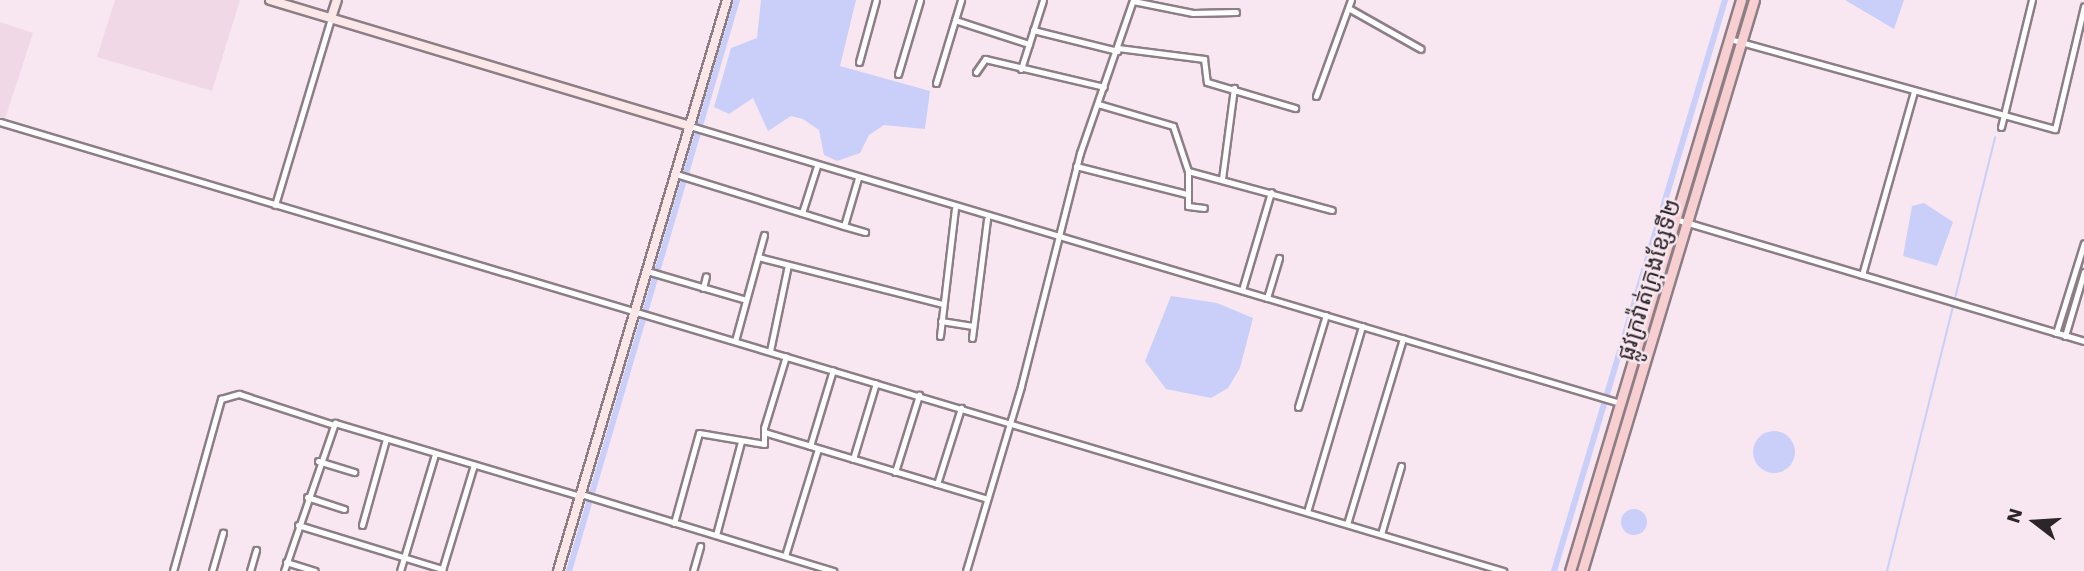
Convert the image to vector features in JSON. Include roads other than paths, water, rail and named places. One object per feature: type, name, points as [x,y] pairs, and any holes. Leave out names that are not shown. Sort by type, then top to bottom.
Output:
[{"type":"main road","name":"ផ្លូវក្រវ៉ាត់ក្រុងខ្សែទី២","points":[[1570,571],[1617,402],[1741,0]]},
{"type":"main road","name":"ផ្លូវក្រវ៉ាត់ក្រុងខ្សែទី២","points":[[1582,571],[1754,0]]},
{"type":"main road","points":[[1617,402],[1632,407]]},
{"type":"street","points":[[270,0],[987,219],[1242,290],[1617,402]]},
{"type":"street","points":[[275,205],[337,0]]},
{"type":"street","points":[[558,571],[584,496],[678,174],[696,128],[727,0]]},
{"type":"street","points":[[859,62],[876,0]]},
{"type":"street","points":[[898,74],[919,0]]},
{"type":"street","points":[[936,83],[961,0]]},
{"type":"street","points":[[1021,69],[1042,0]]},
{"type":"street","points":[[966,571],[1009,423],[1076,166],[1133,0],[1193,13],[1236,12]]},
{"type":"street","points":[[1316,96],[1350,9],[1351,0]]},
{"type":"street","points":[[2001,128],[2032,0]]},
{"type":"street","points":[[1730,38],[2055,129],[2084,6]]},
{"type":"street","points":[[1350,9],[1421,49]]},
{"type":"street","points":[[955,20],[1029,44]]},
{"type":"street","points":[[1034,30],[1118,50],[1204,59],[1207,82],[1295,108]]},
{"type":"street","points":[[976,72],[985,59],[1104,88]]},
{"type":"street","points":[[1222,179],[1234,88]]},
{"type":"street","points":[[1862,275],[1914,91]]},
{"type":"street","points":[[1098,104],[1174,127],[1188,171],[1189,207],[1204,208]]},
{"type":"street","points":[[0,122],[1503,571]]},
{"type":"street","points":[[802,213],[817,166]]},
{"type":"street","points":[[1076,166],[1187,194]]},
{"type":"street","points":[[1188,171],[1332,210]]},
{"type":"street","points":[[678,174],[865,232]]},
{"type":"street","points":[[844,226],[858,178]]},
{"type":"street","points":[[1242,290],[1271,192]]},
{"type":"street","points":[[940,336],[955,209]]},
{"type":"street","points":[[972,338],[987,219]]},
{"type":"street","points":[[1675,219],[2084,341]]},
{"type":"street","points":[[735,341],[764,235]]},
{"type":"street","points":[[2056,333],[2084,245]]},
{"type":"street","points":[[758,257],[943,304]]},
{"type":"street","points":[[1267,298],[1279,258]]},
{"type":"street","points":[[769,352],[788,265]]},
{"type":"street","points":[[649,272],[746,300]]},
{"type":"street","points":[[2065,335],[2084,272]]},
{"type":"street","points":[[703,288],[706,276]]},
{"type":"street","points":[[1298,407],[1326,315]]},
{"type":"street","points":[[941,321],[973,326]]},
{"type":"street","points":[[1307,512],[1362,326]]},
{"type":"street","points":[[1347,524],[1403,338]]},
{"type":"street","points":[[674,523],[699,433],[764,444],[764,432],[786,356]]},
{"type":"street","points":[[810,446],[833,370]]},
{"type":"street","points":[[853,459],[876,383]]},
{"type":"street","points":[[173,571],[221,399],[239,394],[331,424],[833,571]]},
{"type":"street","points":[[895,472],[919,396]]},
{"type":"street","points":[[937,484],[961,408]]},
{"type":"street","points":[[284,571],[331,424]]},
{"type":"street","points":[[764,432],[987,499]]},
{"type":"street","points":[[362,525],[386,439]]},
{"type":"street","points":[[716,536],[741,442]]},
{"type":"street","points":[[785,556],[818,449]]},
{"type":"street","points":[[400,571],[435,454]]},
{"type":"street","points":[[318,461],[354,472]]},
{"type":"street","points":[[298,525],[442,570],[474,466]]},
{"type":"street","points":[[1381,534],[1401,466]]},
{"type":"street","points":[[307,497],[344,509]]},
{"type":"street","points":[[212,571],[223,533]]},
{"type":"street","points":[[693,571],[700,546]]},
{"type":"street","points":[[250,571],[256,550]]},
{"type":"street","points":[[286,562],[315,571]]},
{"type":"water","points":[[761,0],[856,0],[840,66],[930,91],[925,129],[884,125],[869,135],[860,153],[837,161],[824,155],[819,130],[803,119],[791,116],[768,131],[753,98],[729,114],[714,107],[731,48],[757,38]]},
{"type":"water","points":[[1845,0],[1904,0],[1894,29]]},
{"type":"water","points":[[1924,203],[1953,222],[1937,266],[1903,256],[1912,206]]},
{"type":"water","points":[[1171,296],[1217,303],[1253,318],[1240,368],[1228,388],[1211,398],[1166,389],[1145,361]]},
{"type":"water","points":[[1774,431],[1789,437],[1795,452],[1789,467],[1774,473],[1759,467],[1753,452],[1759,437]]},
{"type":"water","points":[[1634,509],[1643,513],[1647,522],[1643,531],[1634,535],[1625,531],[1621,522],[1625,513]]},
{"type":"waterway","points":[[569,571],[737,0]]},
{"type":"waterway","points":[[1554,571],[1725,0]]},
{"type":"waterway","points":[[1887,571],[1995,137]]}]
